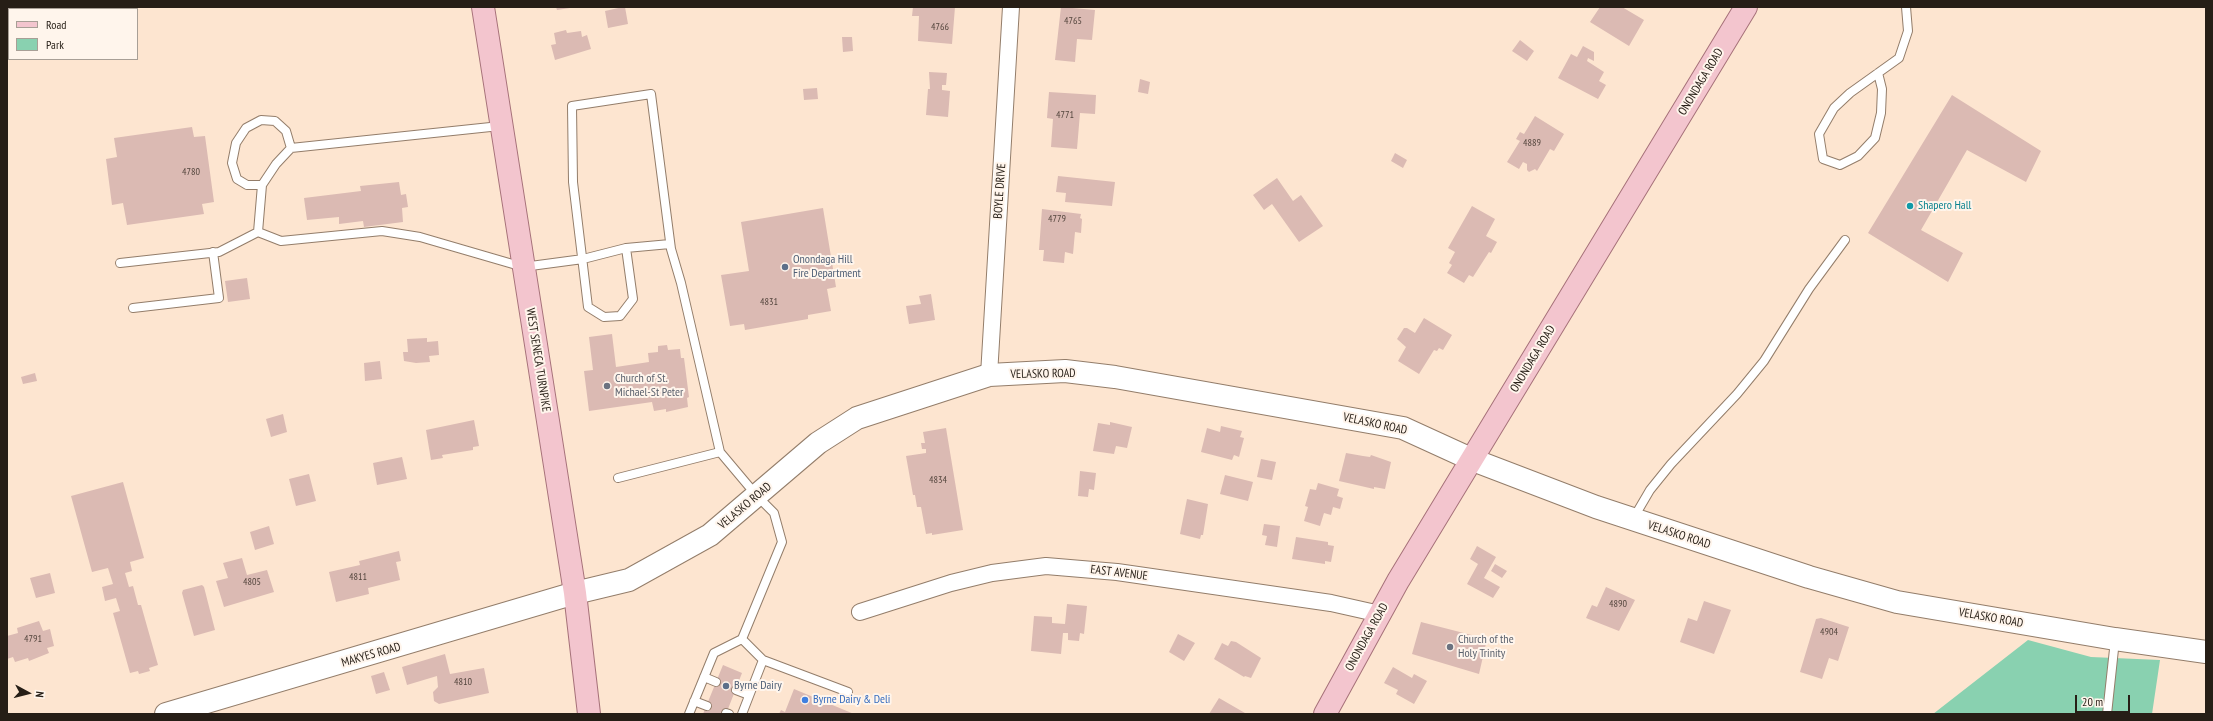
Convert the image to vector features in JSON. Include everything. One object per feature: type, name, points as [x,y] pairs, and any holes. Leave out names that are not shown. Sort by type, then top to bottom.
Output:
[{"type":"main road","name":"WEST SENECA TURNPIKE","points":[[483,7],[575,593],[589,714]]},
{"type":"main road","name":"ONONDAGA ROAD","points":[[1325,714],[1398,581],[1473,460],[1740,9]]},
{"type":"street","name":"BOYLE DRIVE","points":[[989,375],[1011,7]]},
{"type":"street","name":"VELASKO ROAD","points":[[575,593],[629,580],[710,536],[818,443],[857,418],[989,375],[1065,371],[1166,386],[1403,428],[1473,460],[1632,519],[1809,577],[1896,602],[2115,639],[2206,652]]},
{"type":"street","name":"EAST AVENUE","points":[[860,612],[958,581],[992,573],[1046,566],[1125,573],[1331,604],[1380,614]]},
{"type":"street","name":"MAKYES ROAD","points":[[166,714],[456,630],[575,593]]},
{"type":"lane","points":[[1878,73],[1882,89],[1881,113],[1875,138],[1858,156],[1840,165],[1823,159],[1820,134],[1834,108],[1850,93],[1878,73],[1899,58],[1908,31],[1906,7]]},
{"type":"lane","points":[[626,248],[633,299],[620,316],[604,317],[588,307],[573,182],[572,106],[651,94],[670,244],[681,283],[720,452],[757,496],[774,513],[782,542],[742,639],[714,653],[689,714]]},
{"type":"lane","points":[[262,186],[247,184],[237,179],[232,163],[236,143],[246,128],[261,120],[275,121],[286,131],[292,148]]},
{"type":"lane","points":[[258,232],[262,186],[276,164],[292,148],[501,126]]},
{"type":"lane","points":[[120,263],[219,252],[258,232],[281,241],[382,231],[420,237],[524,267],[583,259],[626,248],[670,244]]},
{"type":"lane","points":[[1632,519],[1650,490],[1671,464],[1737,394],[1764,361],[1810,289],[1845,240]]},
{"type":"lane","points":[[133,308],[219,298],[214,252]]},
{"type":"lane","points":[[618,478],[720,452]]},
{"type":"lane","points":[[742,639],[763,660],[848,692]]},
{"type":"lane","points":[[2108,714],[2115,639]]},
{"type":"lane","points":[[742,714],[763,660]]},
{"type":"lane","points":[[704,677],[716,682]]},
{"type":"lane","points":[[736,690],[749,695]]},
{"type":"lane","points":[[694,701],[706,706]]},
{"type":"green space","points":[[2028,640],[2091,657],[2160,660],[2152,714],[1933,714]]},
{"type":"building","points":[[44,7],[77,7],[76,8]]},
{"type":"building","points":[[556,7],[570,7],[570,8],[557,10]]},
{"type":"building","points":[[625,7],[628,24],[608,28],[605,11]]},
{"type":"building","points":[[913,7],[955,7],[952,44],[918,41],[919,16],[912,16]]},
{"type":"building","points":[[1061,7],[1095,10],[1092,40],[1077,39],[1075,62],[1055,60]]},
{"type":"building","points":[[1600,7],[1622,7],[1644,20],[1629,46],[1590,22]]},
{"type":"building","points":[[566,30],[567,33],[581,31],[582,37],[587,35],[591,49],[555,60],[551,45],[556,44],[554,33]]},
{"type":"building","points":[[842,37],[852,37],[853,51],[843,52]]},
{"type":"building","points":[[1520,40],[1534,51],[1527,61],[1512,51]]},
{"type":"building","points":[[1583,46],[1594,52],[1594,61],[1588,58],[1587,61],[1604,72],[1599,81],[1606,85],[1598,99],[1558,78],[1571,54],[1577,57]]},
{"type":"building","points":[[929,72],[947,73],[946,85],[942,85],[942,90],[950,91],[948,117],[926,115],[928,89],[930,89]]},
{"type":"building","points":[[1140,79],[1150,82],[1148,94],[1138,92]]},
{"type":"building","points":[[817,88],[818,99],[804,100],[803,89]]},
{"type":"building","points":[[1049,92],[1096,95],[1095,114],[1080,113],[1077,149],[1051,147],[1053,119],[1047,118]]},
{"type":"building","name":"Shapero Hall","points":[[1952,95],[2041,151],[2026,182],[1967,150],[1921,230],[1963,253],[1948,282],[1868,233]]},
{"type":"building","points":[[1535,116],[1564,134],[1554,151],[1550,149],[1537,171],[1535,169],[1529,172],[1527,170],[1527,164],[1523,162],[1519,169],[1507,162],[1520,141],[1516,139],[1520,132],[1524,134]]},
{"type":"building","points":[[192,127],[194,137],[205,136],[214,202],[202,204],[204,214],[127,225],[123,203],[112,205],[106,159],[117,157],[114,138]]},
{"type":"building","points":[[1395,153],[1407,160],[1403,168],[1391,161]]},
{"type":"building","points":[[1058,176],[1115,182],[1112,206],[1065,202],[1066,193],[1056,192]]},
{"type":"building","points":[[1277,178],[1293,201],[1301,195],[1323,226],[1299,242],[1272,204],[1264,210],[1253,195]]},
{"type":"building","points":[[399,182],[401,195],[406,194],[408,207],[402,208],[403,222],[364,227],[363,221],[339,224],[339,217],[307,220],[304,198],[361,191],[360,186]]},
{"type":"building","points":[[1472,206],[1495,219],[1486,236],[1497,242],[1491,253],[1489,252],[1473,277],[1469,275],[1464,283],[1447,273],[1452,265],[1449,263],[1455,252],[1448,248]]},
{"type":"building","points":[[823,208],[836,287],[827,289],[831,311],[808,315],[808,319],[745,330],[744,324],[730,326],[721,275],[749,271],[741,222]]},
{"type":"building","points":[[1042,209],[1081,214],[1081,233],[1075,232],[1073,254],[1065,252],[1064,263],[1043,261],[1044,250],[1039,250]]},
{"type":"building","points":[[247,278],[250,299],[228,302],[225,281]]},
{"type":"building","points":[[931,294],[935,320],[909,324],[906,306],[921,304],[919,296]]},
{"type":"building","points":[[1424,318],[1452,335],[1443,350],[1439,348],[1437,351],[1434,350],[1419,374],[1398,361],[1406,347],[1397,339],[1404,328],[1407,328],[1415,333]]},
{"type":"building","points":[[612,334],[616,367],[649,362],[648,353],[658,352],[658,346],[667,345],[668,350],[680,349],[681,358],[684,358],[689,397],[687,398],[688,407],[666,412],[666,409],[654,411],[652,402],[589,411],[584,371],[593,370],[589,337]]},
{"type":"building","points":[[427,338],[427,342],[438,341],[439,355],[429,356],[430,362],[416,363],[404,361],[403,352],[408,352],[407,339]]},
{"type":"building","points":[[380,361],[382,379],[365,381],[364,363]]},
{"type":"building","points":[[35,373],[37,381],[23,384],[21,377]]},
{"type":"building","points":[[283,414],[287,432],[271,437],[266,419]]},
{"type":"building","points":[[474,420],[479,446],[473,447],[473,450],[442,455],[443,458],[431,460],[426,430]]},
{"type":"building","points":[[1110,422],[1132,427],[1127,448],[1116,446],[1114,454],[1093,451],[1098,423],[1110,425]]},
{"type":"building","points":[[1221,426],[1242,431],[1240,437],[1244,438],[1239,457],[1234,455],[1232,460],[1201,452],[1207,428],[1220,432]]},
{"type":"building","points":[[946,428],[963,530],[932,535],[932,533],[926,534],[921,507],[917,507],[915,495],[913,495],[906,456],[926,453],[926,449],[922,449],[921,443],[925,443],[923,432]]},
{"type":"building","points":[[1346,453],[1370,457],[1371,455],[1391,462],[1385,489],[1374,487],[1374,489],[1339,481]]},
{"type":"building","points":[[402,457],[407,479],[377,485],[373,463]]},
{"type":"building","points":[[1261,459],[1276,462],[1272,480],[1257,477]]},
{"type":"building","points":[[1080,471],[1096,473],[1094,490],[1089,489],[1088,497],[1078,496]]},
{"type":"building","points":[[309,474],[316,501],[296,506],[289,479]]},
{"type":"building","points":[[1225,475],[1253,482],[1248,501],[1220,494]]},
{"type":"building","points":[[123,482],[144,558],[130,562],[132,571],[125,573],[129,587],[133,586],[138,605],[141,605],[158,665],[149,668],[150,671],[139,674],[138,671],[130,673],[113,613],[120,611],[116,598],[105,601],[102,587],[113,584],[108,568],[92,572],[71,496]]},
{"type":"building","points":[[1318,483],[1339,489],[1337,496],[1343,498],[1340,509],[1333,507],[1331,515],[1324,513],[1320,526],[1304,521],[1308,507],[1305,506],[1310,489],[1316,490]]},
{"type":"building","points":[[1187,499],[1208,504],[1203,535],[1201,535],[1200,539],[1180,534]]},
{"type":"building","points":[[1264,524],[1280,526],[1277,547],[1265,545],[1267,536],[1262,535]]},
{"type":"building","points":[[269,526],[274,544],[255,550],[250,532]]},
{"type":"building","points":[[1296,537],[1328,542],[1328,545],[1334,546],[1331,562],[1325,561],[1325,564],[1292,559]]},
{"type":"building","points":[[1477,546],[1496,557],[1484,578],[1500,587],[1493,598],[1467,584],[1478,564],[1470,559]]},
{"type":"building","points":[[399,551],[401,561],[396,562],[400,580],[368,588],[369,594],[336,602],[329,572],[360,565],[359,561]]},
{"type":"building","points":[[242,558],[247,575],[267,570],[274,592],[224,607],[216,581],[228,578],[223,563]]},
{"type":"building","points":[[1495,564],[1507,571],[1502,578],[1491,571]]},
{"type":"building","points":[[50,573],[55,593],[36,598],[30,578]]},
{"type":"building","points":[[202,585],[204,587],[215,630],[194,636],[182,593],[183,590]]},
{"type":"building","points":[[1606,587],[1635,600],[1619,631],[1586,618],[1592,605],[1597,607]]},
{"type":"building","points":[[1704,601],[1731,610],[1714,654],[1680,642],[1688,618],[1697,621]]},
{"type":"building","points":[[1067,604],[1087,606],[1084,634],[1080,633],[1079,641],[1068,640],[1068,633],[1063,633],[1061,654],[1031,651],[1034,616],[1052,617],[1052,623],[1065,624]]},
{"type":"building","points":[[1821,618],[1849,627],[1838,661],[1829,658],[1822,679],[1800,672],[1816,619]]},
{"type":"building","points":[[39,621],[43,631],[50,629],[54,646],[47,648],[49,653],[29,661],[28,658],[15,662],[13,657],[7,659],[7,636],[18,633],[17,628]]},
{"type":"building","name":"Church of the Holy Trinity","points":[[1421,622],[1487,639],[1479,674],[1412,654]]},
{"type":"building","points":[[1178,634],[1195,643],[1184,661],[1169,652]]},
{"type":"building","points":[[1231,641],[1236,642],[1261,658],[1251,678],[1244,677],[1214,659],[1222,643],[1228,646]]},
{"type":"building","points":[[445,654],[450,674],[484,668],[489,693],[439,704],[434,701],[433,692],[438,687],[437,676],[407,685],[402,667]]},
{"type":"building","name":"Byrne Dairy","points":[[723,665],[742,673],[726,714],[703,714]]},
{"type":"building","points":[[1393,667],[1412,678],[1414,674],[1427,681],[1414,704],[1396,694],[1398,690],[1384,683]]},
{"type":"building","points":[[384,672],[390,690],[376,694],[371,676]]},
{"type":"building","name":"Byrne Dairy & Deli","points":[[794,689],[854,714],[779,714],[781,710],[785,712]]},
{"type":"building","points":[[1219,698],[1245,713],[1209,714]]},
{"type":"place","name":"Shapero Hall","points":[[1910,206]]},
{"type":"place","name":"Onondaga Hill Fire Department","points":[[785,267]]},
{"type":"place","name":"Church of St. Michael-St Peter","points":[[607,386]]},
{"type":"place","name":"Church of the Holy Trinity","points":[[1450,647]]},
{"type":"place","name":"Byrne Dairy","points":[[726,686]]},
{"type":"place","name":"Byrne Dairy & Deli","points":[[805,700]]}]
